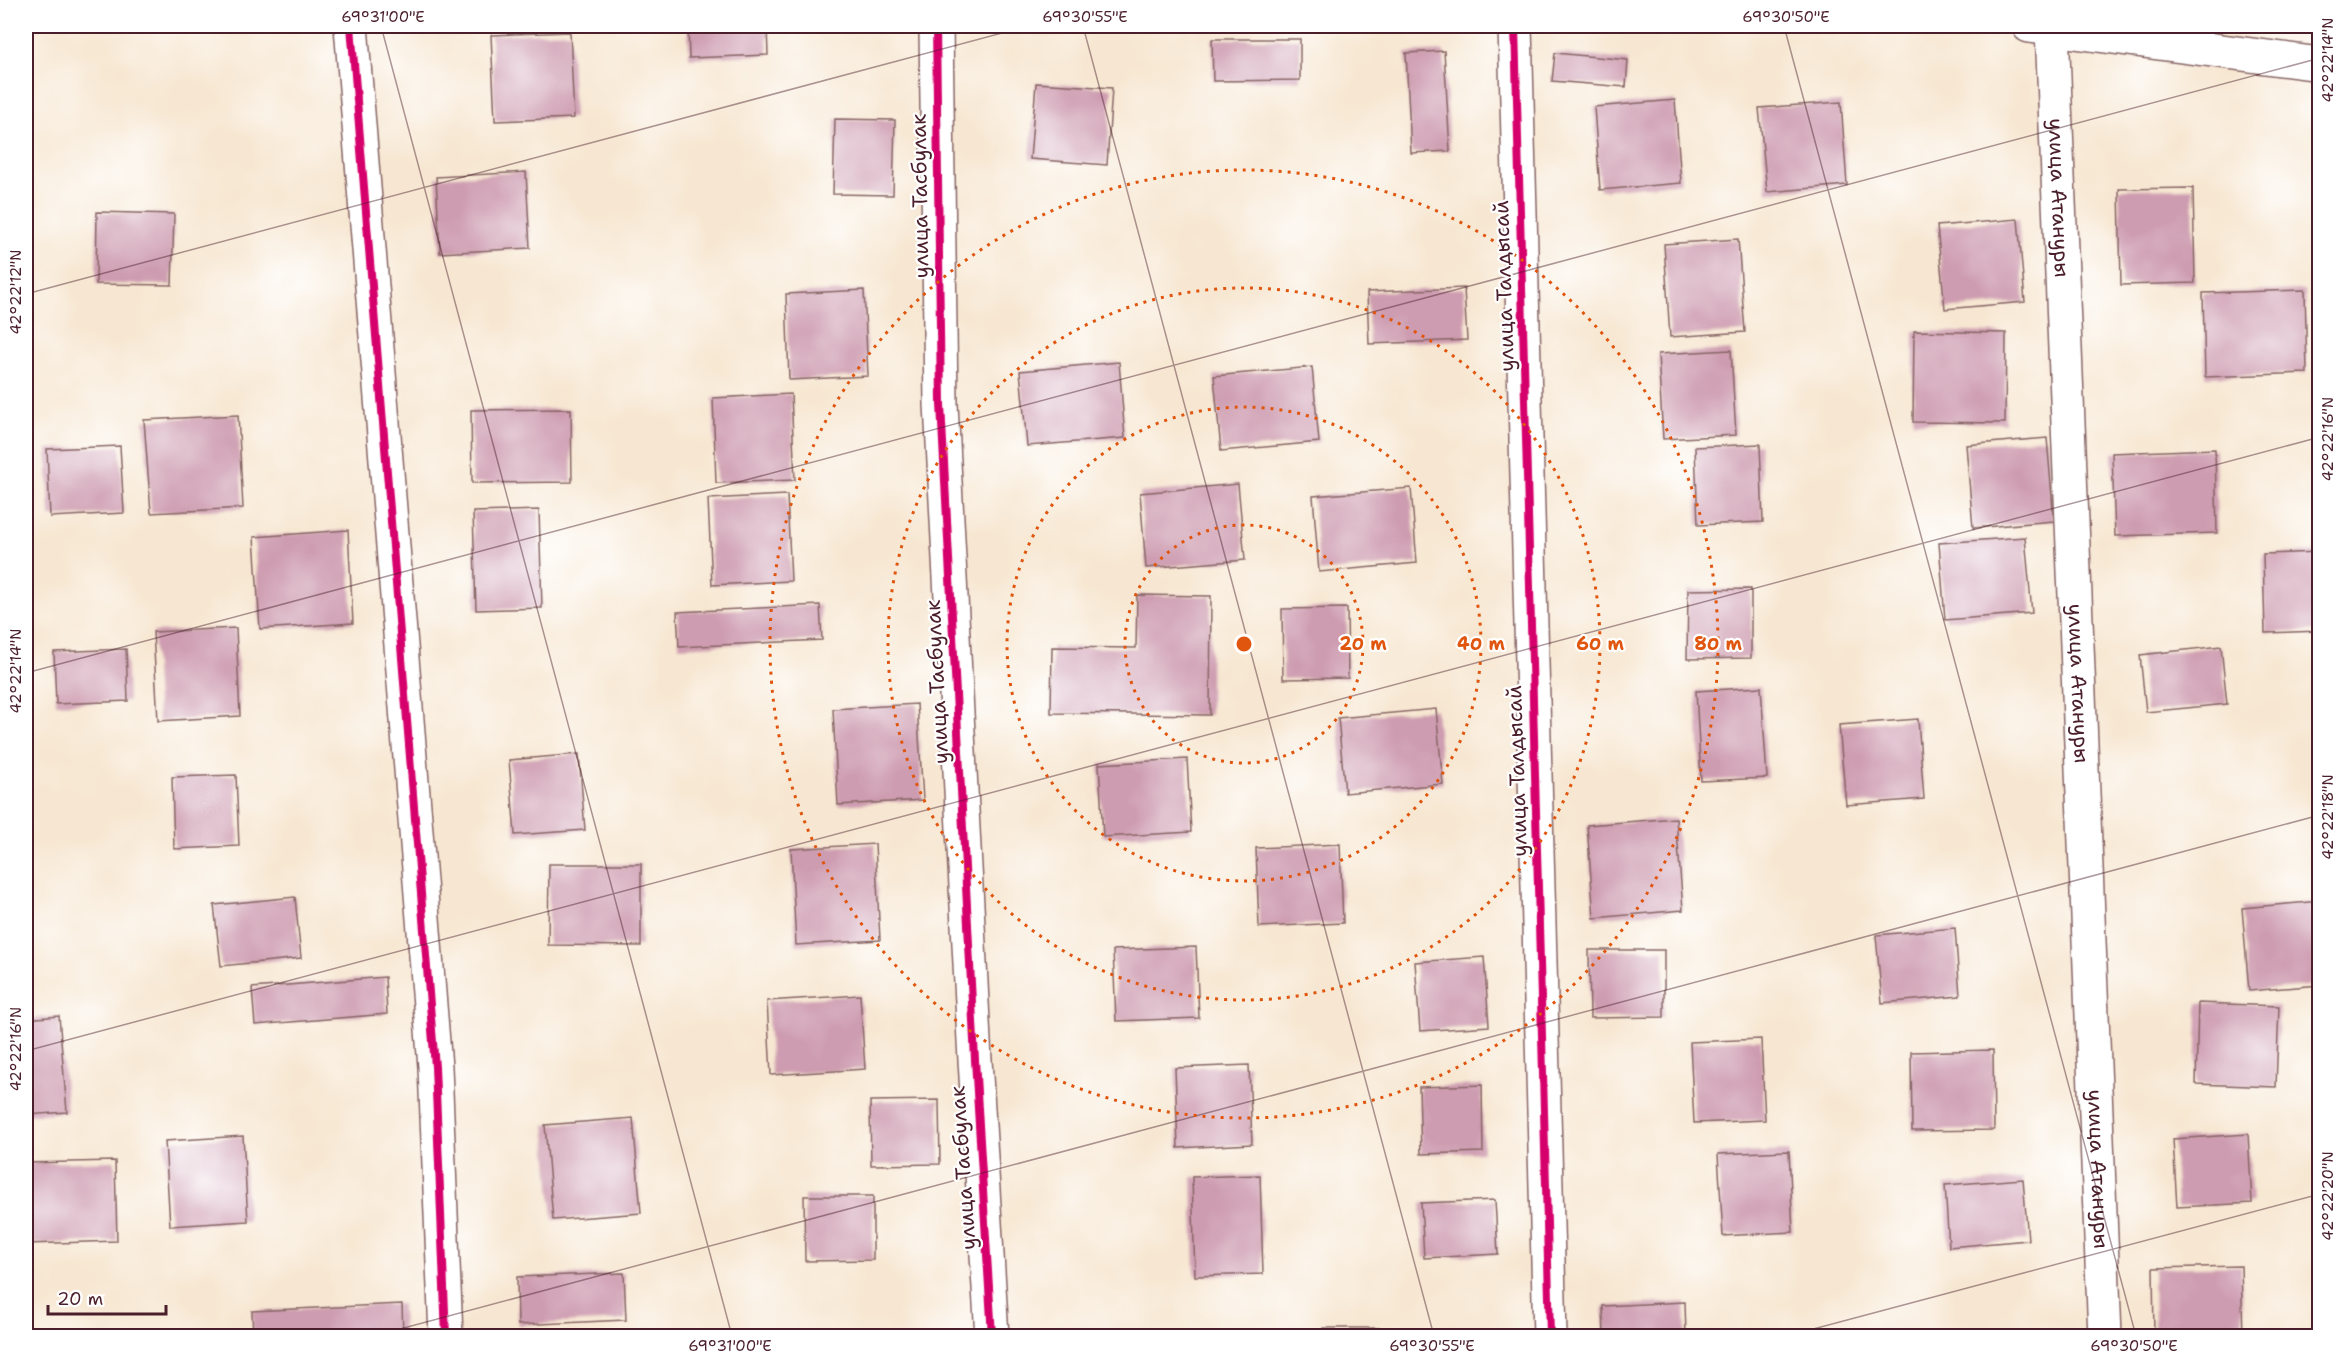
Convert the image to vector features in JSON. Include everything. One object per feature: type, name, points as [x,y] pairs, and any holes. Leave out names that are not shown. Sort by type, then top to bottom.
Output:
[{"type":"street","points":[[351,26],[435,1067],[446,1336]]},
{"type":"street","name":"улица Тасбулак","points":[[936,26],[941,405],[975,1060],[992,1336]]},
{"type":"street","name":"улица Талдысай","points":[[1515,26],[1550,1336]]},
{"type":"street","points":[[2041,27],[2319,64]]},
{"type":"street","name":"улица Атануры","points":[[2041,27],[2104,1336]]},
{"type":"building","points":[[688,26],[767,26],[768,55],[689,58]]},
{"type":"building","points":[[570,32],[574,118],[495,121],[491,35]]},
{"type":"building","points":[[1212,39],[1300,39],[1300,80],[1213,81]]},
{"type":"building","points":[[1444,51],[1450,151],[1411,153],[1406,53]]},
{"type":"building","points":[[1555,53],[1628,60],[1626,87],[1552,81]]},
{"type":"building","points":[[1036,83],[1112,88],[1107,165],[1030,159]]},
{"type":"building","points":[[1675,100],[1681,183],[1600,190],[1594,107]]},
{"type":"building","points":[[1841,102],[1847,185],[1767,192],[1759,108]]},
{"type":"building","points":[[835,119],[895,120],[893,195],[833,194]]},
{"type":"building","points":[[526,172],[530,248],[440,253],[436,177]]},
{"type":"building","points":[[2193,188],[2195,283],[2121,285],[2119,189]]},
{"type":"building","points":[[97,212],[174,214],[172,285],[96,284]]},
{"type":"building","points":[[2018,219],[2025,302],[1945,309],[1937,226]]},
{"type":"building","points":[[1738,239],[1745,332],[1670,337],[1664,244]]},
{"type":"building","points":[[1464,288],[1467,340],[1369,344],[1367,292]]},
{"type":"building","points":[[864,290],[868,376],[789,380],[786,294]]},
{"type":"building","points":[[2305,290],[2307,373],[2205,377],[2203,293]]},
{"type":"building","points":[[1914,331],[2006,333],[2005,423],[1913,422]]},
{"type":"building","points":[[1731,350],[1736,435],[1663,439],[1658,354]]},
{"type":"building","points":[[1119,362],[1125,438],[1027,446],[1020,371]]},
{"type":"building","points":[[1312,367],[1319,442],[1221,451],[1214,376]]},
{"type":"building","points":[[791,394],[795,480],[716,483],[713,398]]},
{"type":"building","points":[[571,409],[572,482],[472,483],[471,410]]},
{"type":"building","points":[[238,415],[243,508],[151,513],[144,420]]},
{"type":"building","points":[[2047,438],[2054,521],[1973,528],[1966,445]]},
{"type":"building","points":[[1760,444],[1763,522],[1698,525],[1695,447]]},
{"type":"building","points":[[120,446],[124,513],[50,517],[47,449]]},
{"type":"building","points":[[2215,449],[2217,533],[2115,536],[2112,453]]},
{"type":"building","points":[[1238,484],[1245,560],[1146,568],[1140,493]]},
{"type":"building","points":[[1411,488],[1417,563],[1319,572],[1313,496]]},
{"type":"building","points":[[787,495],[791,581],[712,585],[708,499]]},
{"type":"building","points":[[539,510],[542,608],[476,610],[473,512]]},
{"type":"building","points":[[348,530],[353,623],[260,629],[254,537]]},
{"type":"building","points":[[2025,537],[2032,613],[1945,620],[1939,543]]},
{"type":"building","points":[[2320,552],[2320,631],[2265,633],[2263,554]]},
{"type":"building","points":[[1751,589],[1751,658],[1687,659],[1688,590]]},
{"type":"building","points":[[1137,595],[1211,596],[1210,715],[1051,713],[1052,647],[1136,648]]},
{"type":"building","points":[[820,605],[822,640],[679,647],[677,612]]},
{"type":"building","points":[[1347,608],[1348,678],[1283,679],[1282,609]]},
{"type":"building","points":[[236,628],[240,716],[158,721],[153,632]]},
{"type":"building","points":[[2221,646],[2227,704],[2146,712],[2140,655]]},
{"type":"building","points":[[126,649],[128,701],[56,704],[54,652]]},
{"type":"building","points":[[1761,687],[1767,778],[1701,781],[1696,691]]},
{"type":"building","points":[[917,704],[923,800],[838,805],[833,709]]},
{"type":"building","points":[[1436,709],[1443,784],[1345,793],[1338,718]]},
{"type":"building","points":[[1918,719],[1924,799],[1846,805],[1839,725]]},
{"type":"building","points":[[579,754],[585,830],[515,835],[509,760]]},
{"type":"building","points":[[1187,759],[1191,832],[1103,837],[1099,764]]},
{"type":"building","points":[[236,775],[239,846],[174,849],[172,777]]},
{"type":"building","points":[[1676,818],[1683,910],[1594,918],[1587,825]]},
{"type":"building","points":[[875,844],[880,940],[796,945],[791,849]]},
{"type":"building","points":[[1340,844],[1343,923],[1259,927],[1256,848]]},
{"type":"building","points":[[549,864],[641,864],[641,946],[548,945]]},
{"type":"building","points":[[295,897],[301,958],[221,966],[214,905]]},
{"type":"building","points":[[2320,901],[2320,985],[2249,991],[2242,908]]},
{"type":"building","points":[[1955,928],[1960,996],[1882,1003],[1876,935]]},
{"type":"building","points":[[1196,947],[1199,1018],[1116,1021],[1113,950]]},
{"type":"building","points":[[1589,950],[1664,950],[1664,1017],[1590,1018]]},
{"type":"building","points":[[1484,957],[1489,1026],[1420,1031],[1415,962]]},
{"type":"building","points":[[385,977],[387,1014],[255,1025],[252,988]]},
{"type":"building","points":[[860,995],[865,1069],[771,1075],[767,1001]]},
{"type":"building","points":[[2198,1003],[2279,1006],[2276,1087],[2196,1084]]},
{"type":"building","points":[[59,1016],[67,1112],[26,1115],[26,1019]]},
{"type":"building","points":[[1761,1039],[1765,1120],[1694,1123],[1690,1042]]},
{"type":"building","points":[[1993,1050],[1994,1130],[1912,1131],[1911,1052]]},
{"type":"building","points":[[1249,1065],[1252,1144],[1178,1148],[1175,1068]]},
{"type":"building","points":[[1482,1085],[1483,1152],[1421,1154],[1419,1087]]},
{"type":"building","points":[[939,1100],[940,1164],[871,1165],[870,1101]]},
{"type":"building","points":[[633,1118],[641,1213],[553,1220],[545,1125]]},
{"type":"building","points":[[2248,1134],[2252,1203],[2177,1207],[2173,1139]]},
{"type":"building","points":[[243,1136],[248,1221],[170,1226],[165,1141]]},
{"type":"building","points":[[1789,1151],[1793,1232],[1723,1236],[1718,1154]]},
{"type":"building","points":[[115,1161],[117,1241],[26,1244],[26,1163]]},
{"type":"building","points":[[1260,1175],[1263,1274],[1195,1276],[1192,1177]]},
{"type":"building","points":[[2023,1179],[2028,1240],[1949,1247],[1945,1185]]},
{"type":"building","points":[[804,1196],[873,1196],[873,1260],[805,1261]]},
{"type":"building","points":[[1495,1200],[1498,1254],[1424,1258],[1421,1203]]},
{"type":"building","points":[[2241,1266],[2243,1336],[2154,1336],[2153,1268]]},
{"type":"building","points":[[624,1273],[626,1320],[518,1325],[517,1277]]},
{"type":"building","points":[[1685,1302],[1686,1336],[1604,1336],[1603,1306]]},
{"type":"building","points":[[402,1304],[403,1336],[253,1336],[252,1311]]},
{"type":"building","points":[[1323,1328],[1402,1328],[1402,1336],[1323,1336]]},
{"type":"cycle path","points":[[351,26],[435,1067],[446,1336]]},
{"type":"cycle path","points":[[936,26],[941,404],[975,1060],[992,1336]]},
{"type":"cycle path","points":[[1515,26],[1550,1336]]}]
